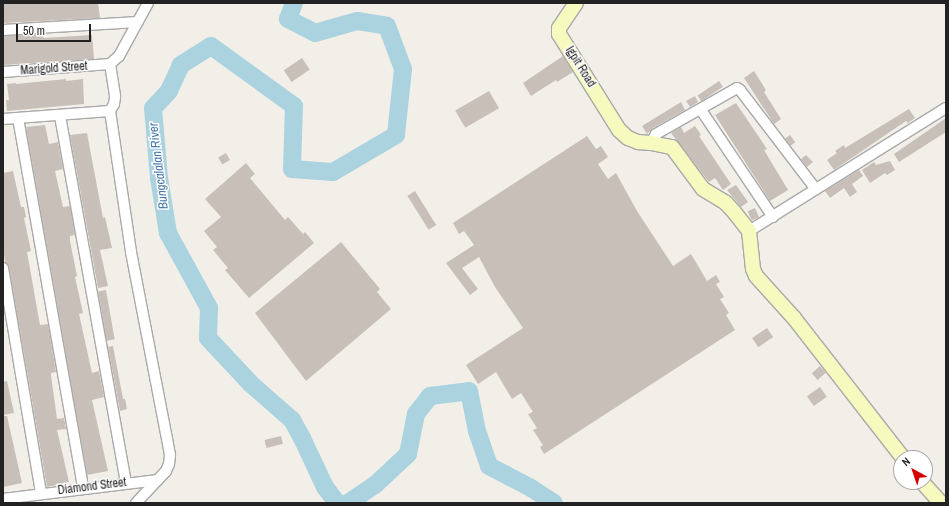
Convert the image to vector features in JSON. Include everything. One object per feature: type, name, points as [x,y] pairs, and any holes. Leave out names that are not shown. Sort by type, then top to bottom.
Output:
[{"type":"street","points":[[136,503],[166,471],[169,464],[168,440],[131,252],[110,111],[114,104],[115,97],[107,65],[119,56],[148,3]]},
{"type":"street","name":"Igpit Road","points":[[576,3],[559,28],[559,34],[619,130],[632,140],[652,143]]},
{"type":"street","points":[[3,30],[138,22]]},
{"type":"street","name":"Marigold Street","points":[[3,72],[107,65]]},
{"type":"street","points":[[815,188],[737,88],[701,110],[656,134],[652,143],[672,147],[703,189],[726,204],[749,231],[753,269],[756,276],[794,318],[897,450]]},
{"type":"street","points":[[749,231],[773,217],[815,188],[946,108]]},
{"type":"street","points":[[701,110],[773,217]]},
{"type":"street","points":[[3,119],[60,116],[110,111]]},
{"type":"street","points":[[60,116],[126,482]]},
{"type":"street","points":[[18,118],[83,488]]},
{"type":"street","points":[[3,268],[41,493]]},
{"type":"street","name":"Diamond Street","points":[[3,499],[126,482],[158,480]]},
{"type":"street","points":[[929,490],[940,503]]},
{"type":"building","points":[[3,3],[98,3],[100,18],[3,23]]},
{"type":"building","points":[[43,34],[44,38],[92,35],[94,59],[3,65],[3,36]]},
{"type":"building","points":[[563,56],[573,72],[557,82],[556,80],[531,96],[523,83]]},
{"type":"building","points":[[302,58],[310,70],[292,82],[284,70]]},
{"type":"building","points":[[754,71],[766,90],[764,92],[781,119],[774,124],[744,78]]},
{"type":"building","points":[[66,79],[66,81],[83,79],[84,104],[7,111],[6,100],[9,100],[7,84]]},
{"type":"building","points":[[719,81],[723,87],[701,101],[697,96]]},
{"type":"building","points":[[489,91],[499,108],[465,128],[455,110]]},
{"type":"building","points":[[695,96],[698,102],[690,107],[686,101]]},
{"type":"building","points":[[681,102],[685,110],[653,128],[647,134],[642,126]]},
{"type":"building","points":[[736,103],[767,149],[764,150],[788,190],[770,201],[715,115]]},
{"type":"building","points":[[909,109],[915,118],[908,123],[906,121],[834,170],[827,160],[837,153],[835,151],[844,145],[845,148]]},
{"type":"building","points":[[946,118],[946,132],[899,162],[894,154]]},
{"type":"building","points":[[45,125],[49,144],[58,142],[63,169],[55,171],[63,207],[70,206],[75,235],[70,236],[70,241],[77,276],[75,277],[83,313],[79,314],[92,373],[99,371],[104,397],[92,400],[108,471],[87,475],[26,127]]},
{"type":"building","points":[[695,126],[701,135],[699,136],[731,184],[723,190],[715,178],[709,182],[671,133],[681,127],[684,133]]},
{"type":"building","points":[[87,133],[103,218],[105,217],[112,248],[100,250],[108,286],[98,288],[70,135]]},
{"type":"building","points":[[790,135],[795,142],[790,146],[785,139]]},
{"type":"building","points":[[587,136],[596,149],[601,146],[608,157],[598,164],[608,179],[616,173],[637,211],[673,266],[691,254],[707,281],[716,275],[720,282],[716,284],[724,297],[720,299],[729,313],[726,315],[735,330],[544,454],[540,447],[543,445],[533,430],[537,428],[528,414],[533,412],[521,393],[512,399],[496,372],[478,384],[466,365],[523,328],[495,287],[479,257],[462,268],[478,289],[470,295],[446,263],[474,245],[464,231],[459,234],[453,223]]},
{"type":"building","points":[[226,153],[230,160],[222,164],[218,158]]},
{"type":"building","points":[[806,155],[813,162],[807,167],[801,159]]},
{"type":"building","points":[[890,161],[895,170],[887,175],[885,173],[870,183],[862,170],[874,162],[876,165]]},
{"type":"building","points":[[246,163],[255,174],[250,178],[285,220],[288,217],[303,234],[305,232],[314,243],[249,298],[225,270],[228,268],[213,250],[217,247],[204,231],[221,217],[205,199]]},
{"type":"building","points":[[859,170],[863,176],[852,184],[857,192],[850,197],[844,188],[830,198],[825,191]]},
{"type":"building","points":[[13,171],[21,207],[24,207],[26,217],[24,218],[31,251],[27,252],[40,325],[48,324],[56,372],[51,373],[51,375],[57,419],[64,418],[66,429],[57,430],[69,482],[47,487],[9,267],[5,262],[3,246],[3,173]]},
{"type":"building","points":[[736,185],[748,202],[741,207],[727,190]]},
{"type":"building","points":[[415,191],[436,225],[429,230],[407,196]]},
{"type":"building","points":[[755,208],[759,217],[752,220],[748,211]]},
{"type":"building","points":[[341,242],[380,289],[377,292],[391,309],[306,381],[255,313]]},
{"type":"building","points":[[106,290],[115,339],[107,341],[98,291]]},
{"type":"building","points":[[767,328],[773,337],[758,347],[752,338]]},
{"type":"building","points":[[113,346],[123,399],[125,399],[127,409],[120,411],[108,347]]},
{"type":"building","points":[[820,366],[826,373],[818,380],[812,373]]},
{"type":"building","points":[[7,381],[14,413],[3,415],[3,382]]},
{"type":"building","points":[[820,387],[827,397],[814,406],[807,396]]},
{"type":"building","points":[[3,416],[7,416],[22,483],[3,487]]},
{"type":"building","points":[[281,436],[283,444],[266,448],[265,440]]},
{"type":"waterway","name":"Bungcalalan River","points":[[294,3],[288,19],[315,33],[357,21],[387,26],[403,69],[396,135],[333,172],[292,169],[294,106],[211,46],[181,65],[169,91],[153,108],[159,178],[168,233],[209,308],[208,338],[251,384],[292,420],[325,487],[337,503]]},
{"type":"waterway","name":"Bungcalalan River","points":[[348,503],[375,485],[408,454],[416,414],[430,396],[469,391],[477,431],[489,466],[531,488],[554,503]]}]
